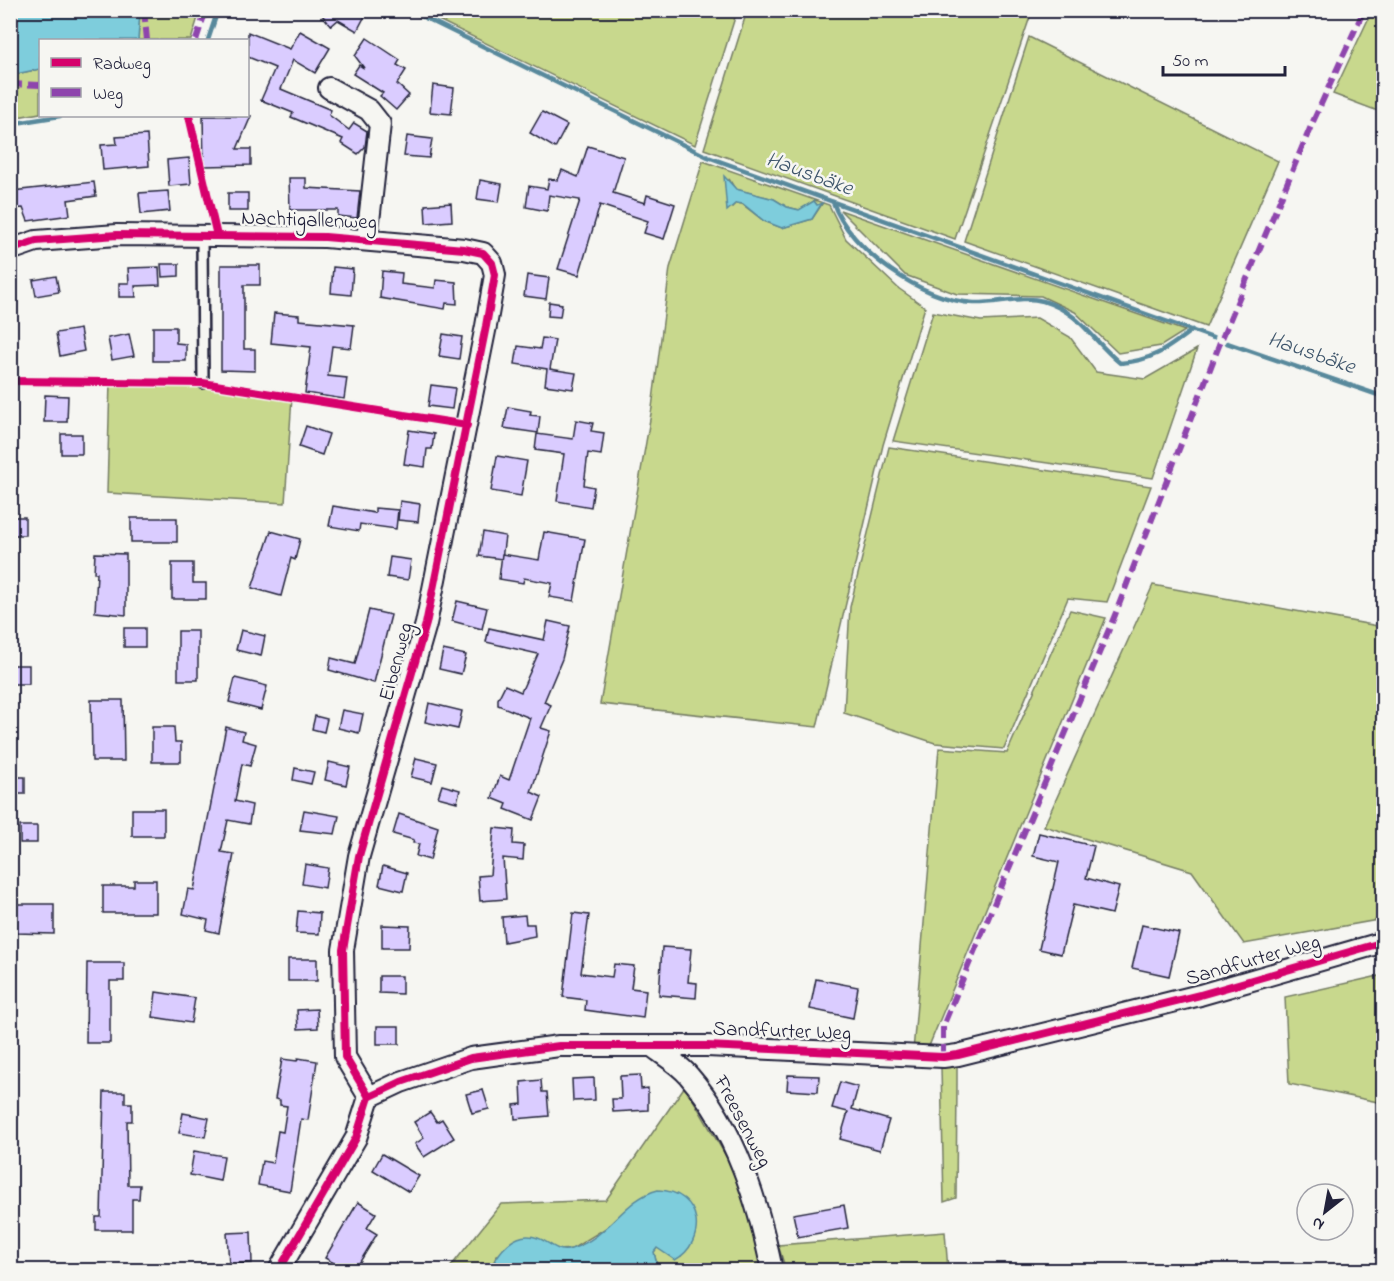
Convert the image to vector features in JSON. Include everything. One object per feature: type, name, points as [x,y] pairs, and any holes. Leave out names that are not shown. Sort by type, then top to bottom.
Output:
[{"type":"street","name":"Nachtigallenweg","points":[[330,88],[369,110],[380,124],[367,239]]},
{"type":"street","name":"Nachtigallenweg","points":[[10,250],[36,241],[79,237],[202,236],[367,239],[464,249]]},
{"type":"street","name":"Eibenweg","points":[[369,1097],[345,1057],[343,950],[359,856],[405,702],[435,586],[488,316],[495,275],[492,263],[483,252],[464,249]]},
{"type":"street","name":"Sandfurter Weg","points":[[369,1097],[401,1082],[471,1059],[559,1046],[777,1048],[958,1056],[1200,995],[1383,942]]},
{"type":"street","name":"Freesenweg","points":[[653,1047],[689,1075],[712,1110],[746,1171],[772,1270]]},
{"type":"street","points":[[279,1270],[356,1138],[369,1097]]},
{"type":"lane","points":[[202,236],[203,383]]},
{"type":"green space","points":[[140,10],[200,11],[191,39],[138,39]]},
{"type":"green space","points":[[420,11],[737,11],[695,145]]},
{"type":"green space","points":[[747,11],[1032,11],[955,239],[704,149]]},
{"type":"green space","points":[[1372,11],[1383,11],[1383,113],[1333,94]]},
{"type":"green space","points":[[1029,37],[1278,161],[1206,327],[964,241]]},
{"type":"green space","points":[[39,69],[39,113],[11,118],[11,75]]},
{"type":"green space","points":[[703,161],[829,205],[846,239],[898,288],[925,307],[883,445],[817,727],[600,704],[652,408],[670,268]],"holes":[[[729,179],[735,189],[774,199],[787,207],[800,210],[814,201],[817,205],[822,204],[812,219],[782,228],[764,221],[742,204],[736,203],[732,207]]]},
{"type":"green space","points":[[840,210],[1185,331],[1161,346],[1118,353],[1075,312],[1041,296],[957,294],[905,275]]},
{"type":"green space","points":[[933,312],[981,321],[1037,318],[1070,337],[1096,372],[1145,379],[1197,349],[1153,478],[893,441]]},
{"type":"green space","points":[[110,382],[203,383],[292,397],[285,503],[107,493]]},
{"type":"green space","points":[[889,447],[1151,486],[1107,602],[1068,598],[1004,749],[935,743],[844,713],[850,607]]},
{"type":"green space","points":[[1153,585],[1383,627],[1383,919],[1244,944],[1192,871],[1044,826]]},
{"type":"green space","points":[[1070,610],[1106,618],[927,1051],[913,1051],[939,748],[1007,753]]},
{"type":"green space","points":[[1383,975],[1383,1103],[1289,1084],[1285,997]]},
{"type":"green space","points":[[941,1067],[957,1067],[956,1198],[944,1202]]},
{"type":"green space","points":[[685,1086],[733,1168],[756,1235],[762,1270],[658,1270],[654,1252],[657,1248],[682,1256],[617,1221],[572,1249],[497,1255],[490,1270],[448,1270],[501,1204],[606,1200]]},
{"type":"green space","points":[[945,1232],[948,1270],[786,1270],[778,1245]]},
{"type":"water","points":[[10,11],[140,11],[138,39],[39,39],[39,69],[11,75]]},
{"type":"water","points":[[724,176],[736,189],[774,199],[787,207],[799,210],[814,201],[817,205],[822,203],[812,219],[782,228],[764,221],[743,204],[736,203],[727,211]]},
{"type":"water","points":[[658,1190],[673,1193],[684,1199],[692,1208],[696,1219],[696,1230],[693,1242],[686,1252],[675,1260],[657,1248],[654,1252],[658,1270],[490,1270],[498,1256],[515,1239],[530,1236],[558,1249],[571,1249],[596,1236],[635,1201]]},
{"type":"building","points":[[318,10],[368,10],[357,31],[338,20],[331,26]]},
{"type":"building","points":[[300,31],[330,48],[315,73],[293,60],[281,89],[331,110],[329,115],[349,130],[354,123],[367,131],[365,147],[358,154],[341,143],[343,139],[291,117],[293,113],[261,100],[275,68],[249,57],[248,32],[290,49]]},
{"type":"building","points":[[367,38],[400,60],[397,65],[406,70],[397,84],[409,95],[396,110],[380,96],[383,93],[353,74],[359,65],[364,68],[355,56]]},
{"type":"building","points":[[433,85],[454,88],[451,114],[430,112]]},
{"type":"building","points":[[542,112],[567,125],[555,148],[530,133]]},
{"type":"building","points":[[251,116],[237,149],[251,149],[251,165],[204,166],[203,117]]},
{"type":"building","points":[[147,135],[149,166],[103,170],[101,145],[117,144],[116,137]]},
{"type":"building","points":[[407,136],[432,139],[429,158],[404,156]]},
{"type":"building","points":[[588,146],[624,157],[613,193],[645,203],[647,195],[675,204],[664,239],[644,233],[648,221],[600,205],[579,275],[558,269],[580,200],[549,195],[547,211],[526,207],[529,186],[547,189],[549,179],[558,180],[562,170],[578,177]]},
{"type":"building","points":[[189,158],[191,184],[169,186],[167,160]]},
{"type":"building","points":[[289,178],[306,178],[306,188],[360,191],[357,218],[338,216],[338,210],[290,210]]},
{"type":"building","points":[[480,180],[502,184],[499,202],[477,199]]},
{"type":"building","points":[[94,182],[96,196],[68,200],[70,215],[28,221],[23,208],[10,209],[12,191]]},
{"type":"building","points":[[168,191],[170,211],[141,214],[139,193]]},
{"type":"building","points":[[228,193],[248,193],[248,211],[228,211]]},
{"type":"building","points":[[451,203],[452,221],[426,223],[425,205]]},
{"type":"building","points":[[161,264],[179,264],[179,276],[162,277]]},
{"type":"building","points":[[221,265],[260,265],[260,285],[244,285],[244,349],[255,349],[255,371],[221,370]]},
{"type":"building","points":[[159,267],[160,285],[135,286],[136,297],[119,297],[119,283],[129,283],[128,268]]},
{"type":"building","points":[[333,267],[353,269],[351,295],[331,293]]},
{"type":"building","points":[[382,271],[402,273],[401,284],[435,288],[436,280],[456,282],[457,304],[446,303],[445,309],[380,298]]},
{"type":"building","points":[[527,275],[549,278],[546,299],[524,296]]},
{"type":"building","points":[[56,276],[59,292],[36,296],[33,280]]},
{"type":"building","points":[[549,302],[562,304],[560,317],[548,316]]},
{"type":"building","points":[[274,313],[299,315],[299,320],[354,325],[351,348],[332,346],[328,376],[347,378],[344,399],[305,393],[311,347],[271,343]]},
{"type":"building","points":[[153,327],[176,327],[176,343],[186,344],[186,361],[153,361]]},
{"type":"building","points":[[80,329],[84,351],[60,356],[56,333]]},
{"type":"building","points":[[129,334],[134,356],[112,360],[108,338]]},
{"type":"building","points":[[443,334],[462,337],[459,359],[439,356]]},
{"type":"building","points":[[542,338],[555,340],[550,369],[576,373],[573,389],[545,385],[547,369],[515,364],[518,346],[540,349]]},
{"type":"building","points":[[431,385],[455,388],[452,409],[428,406]]},
{"type":"building","points":[[45,395],[68,396],[67,422],[44,422]]},
{"type":"building","points":[[508,407],[531,411],[530,415],[540,416],[538,433],[504,428]]},
{"type":"building","points":[[576,420],[593,423],[591,431],[604,433],[601,455],[588,453],[584,485],[594,487],[591,507],[557,501],[564,454],[535,450],[537,434],[573,439]]},
{"type":"building","points":[[306,426],[329,434],[322,455],[299,447]]},
{"type":"building","points":[[409,430],[434,434],[432,449],[427,449],[425,467],[404,464]]},
{"type":"building","points":[[61,434],[82,434],[82,454],[61,454]]},
{"type":"building","points":[[497,456],[527,461],[521,496],[491,491]]},
{"type":"building","points":[[400,501],[420,504],[418,522],[398,520]]},
{"type":"building","points":[[333,506],[375,513],[375,508],[398,510],[396,529],[360,524],[359,531],[329,526]]},
{"type":"building","points":[[10,517],[25,517],[25,535],[10,535]]},
{"type":"building","points":[[131,518],[177,518],[177,542],[131,542]]},
{"type":"building","points":[[271,531],[300,539],[295,560],[291,558],[281,596],[252,588]]},
{"type":"building","points":[[483,532],[505,536],[502,559],[479,556]]},
{"type":"building","points":[[544,532],[585,539],[574,601],[549,597],[552,583],[524,578],[523,583],[499,579],[502,554],[539,560]]},
{"type":"building","points":[[95,553],[126,554],[126,615],[95,612],[97,573],[94,573]]},
{"type":"building","points":[[390,557],[411,560],[408,580],[387,577]]},
{"type":"building","points":[[172,563],[193,563],[193,583],[206,583],[206,599],[172,599]]},
{"type":"building","points":[[457,601],[487,608],[482,629],[452,621]]},
{"type":"building","points":[[369,610],[391,615],[374,683],[329,670],[331,658],[355,664]]},
{"type":"building","points":[[548,621],[570,626],[562,659],[544,702],[551,705],[541,728],[551,731],[531,792],[542,797],[533,820],[505,809],[507,804],[492,798],[500,776],[509,780],[530,718],[498,705],[498,699],[505,685],[521,692],[538,654],[486,642],[489,628],[544,640]]},
{"type":"building","points":[[124,628],[145,628],[145,647],[124,647]]},
{"type":"building","points":[[241,630],[265,636],[261,656],[236,650]]},
{"type":"building","points":[[178,631],[198,631],[198,680],[178,680]]},
{"type":"building","points":[[443,650],[466,655],[461,674],[439,669]]},
{"type":"building","points":[[10,665],[29,665],[29,684],[10,684]]},
{"type":"building","points":[[235,678],[267,686],[261,710],[229,702]]},
{"type":"building","points":[[91,700],[123,700],[124,761],[92,761]]},
{"type":"building","points":[[429,703],[462,711],[458,729],[425,722]]},
{"type":"building","points":[[342,710],[363,714],[359,733],[338,728]]},
{"type":"building","points":[[315,716],[327,719],[324,732],[312,729]]},
{"type":"building","points":[[152,727],[174,727],[175,742],[181,742],[181,762],[152,762]]},
{"type":"building","points":[[226,727],[244,732],[242,740],[256,744],[250,766],[242,764],[235,801],[252,805],[249,824],[228,820],[221,852],[234,854],[219,933],[206,930],[208,920],[183,914],[188,889],[194,890]]},
{"type":"building","points":[[416,758],[437,763],[432,782],[411,777]]},
{"type":"building","points":[[329,762],[350,767],[346,785],[325,780]]},
{"type":"building","points":[[295,768],[314,772],[311,784],[293,780]]},
{"type":"building","points":[[10,777],[25,777],[25,794],[10,794]]},
{"type":"building","points":[[442,785],[460,790],[457,802],[438,797]]},
{"type":"building","points":[[132,809],[164,809],[164,836],[132,836]]},
{"type":"building","points":[[304,810],[339,816],[335,834],[300,830]]},
{"type":"building","points":[[399,814],[438,827],[430,860],[416,856],[419,844],[413,843],[414,840],[393,834]]},
{"type":"building","points":[[20,826],[37,826],[37,843],[20,843]]},
{"type":"building","points":[[494,828],[514,830],[513,844],[524,845],[523,860],[503,858],[506,899],[480,901],[478,876],[490,875]]},
{"type":"building","points":[[1039,833],[1094,846],[1086,878],[1119,887],[1112,914],[1073,905],[1061,954],[1039,949],[1059,862],[1033,856]]},
{"type":"building","points":[[305,864],[328,868],[325,888],[302,884]]},
{"type":"building","points":[[383,866],[407,873],[403,891],[379,885]]},
{"type":"building","points":[[134,880],[156,880],[156,913],[103,913],[103,886],[134,886]]},
{"type":"building","points":[[16,904],[54,904],[54,934],[16,933]]},
{"type":"building","points":[[298,911],[320,913],[319,934],[296,933]]},
{"type":"building","points":[[573,913],[589,915],[581,973],[612,977],[614,964],[634,966],[631,988],[646,990],[643,1018],[585,1010],[586,1000],[563,997]]},
{"type":"building","points":[[525,915],[526,924],[534,924],[535,936],[504,942],[502,917]]},
{"type":"building","points":[[382,925],[410,926],[409,948],[382,948]]},
{"type":"building","points":[[1142,925],[1179,933],[1169,976],[1132,968]]},
{"type":"building","points":[[662,947],[691,949],[688,982],[697,983],[696,998],[659,995]]},
{"type":"building","points":[[288,959],[317,959],[317,981],[288,981]]},
{"type":"building","points":[[87,963],[124,963],[124,981],[110,981],[110,1043],[86,1043]]},
{"type":"building","points":[[379,976],[402,976],[402,994],[379,993]]},
{"type":"building","points":[[816,979],[858,987],[853,1018],[810,1009]]},
{"type":"building","points":[[156,992],[195,998],[191,1023],[153,1017]]},
{"type":"building","points":[[317,1009],[318,1028],[298,1029],[297,1010]]},
{"type":"building","points":[[377,1026],[399,1026],[399,1044],[377,1044]]},
{"type":"building","points":[[298,1058],[317,1061],[308,1120],[301,1119],[290,1191],[258,1185],[262,1161],[273,1163],[278,1131],[283,1132],[287,1106],[280,1105],[280,1100],[275,1099],[282,1059],[297,1061]]},
{"type":"building","points":[[640,1075],[641,1089],[648,1088],[648,1110],[613,1112],[612,1099],[621,1099],[620,1076]]},
{"type":"building","points":[[788,1075],[819,1076],[818,1092],[787,1090]]},
{"type":"building","points":[[594,1078],[595,1100],[573,1101],[572,1079]]},
{"type":"building","points":[[541,1080],[542,1092],[547,1092],[549,1116],[515,1119],[514,1105],[522,1104],[521,1082]]},
{"type":"building","points":[[840,1082],[858,1087],[852,1109],[889,1120],[880,1150],[840,1139],[848,1112],[832,1108]]},
{"type":"building","points":[[483,1090],[489,1109],[472,1113],[466,1094]]},
{"type":"building","points":[[104,1092],[125,1092],[125,1103],[132,1103],[132,1121],[127,1121],[128,1185],[140,1185],[139,1199],[132,1199],[132,1230],[96,1230],[96,1217],[101,1217]]},
{"type":"building","points":[[430,1112],[437,1122],[442,1119],[454,1138],[424,1157],[415,1144],[424,1138],[414,1122]]},
{"type":"building","points":[[183,1113],[209,1118],[205,1137],[179,1133]]},
{"type":"building","points":[[194,1151],[224,1156],[220,1181],[190,1175]]},
{"type":"building","points":[[382,1154],[419,1176],[409,1192],[373,1170]]},
{"type":"building","points":[[358,1202],[376,1213],[367,1228],[377,1234],[355,1270],[346,1270],[325,1258]]},
{"type":"building","points":[[844,1205],[848,1228],[798,1237],[793,1214]]},
{"type":"building","points":[[251,1232],[252,1263],[229,1264],[227,1233]]},
{"type":"waterway","name":"Hausbäke","points":[[208,39],[218,10]]},
{"type":"waterway","name":"Hausbäke","points":[[409,10],[708,157],[1213,338]]},
{"type":"waterway","name":"Hausbäke","points":[[10,124],[54,117]]},
{"type":"waterway","points":[[833,202],[842,220],[871,255],[911,283],[954,300],[974,303],[1018,299],[1043,301],[1056,306],[1077,320],[1120,363],[1141,360],[1159,353],[1192,330]]},
{"type":"waterway","name":"Hausbäke","points":[[1227,343],[1384,397]]},
{"type":"marked path","points":[[144,10],[147,39]]},
{"type":"marked path","points":[[196,39],[206,10]]},
{"type":"marked path","points":[[943,1057],[943,1026],[1115,615],[1220,343],[1311,126],[1364,10]]},
{"type":"marked path","points":[[10,84],[39,85]]},
{"type":"cycle path","points":[[189,117],[217,236]]},
{"type":"cycle path","points":[[10,250],[36,241],[117,235],[325,237],[464,249],[483,253],[492,263],[495,275],[486,326],[426,624],[359,856],[343,950],[345,1057],[369,1097]]},
{"type":"cycle path","points":[[10,381],[203,383],[467,425]]},
{"type":"cycle path","points":[[279,1270],[356,1138],[369,1097],[401,1082],[471,1058],[559,1046],[707,1046],[943,1057],[1200,995],[1384,942]]}]
